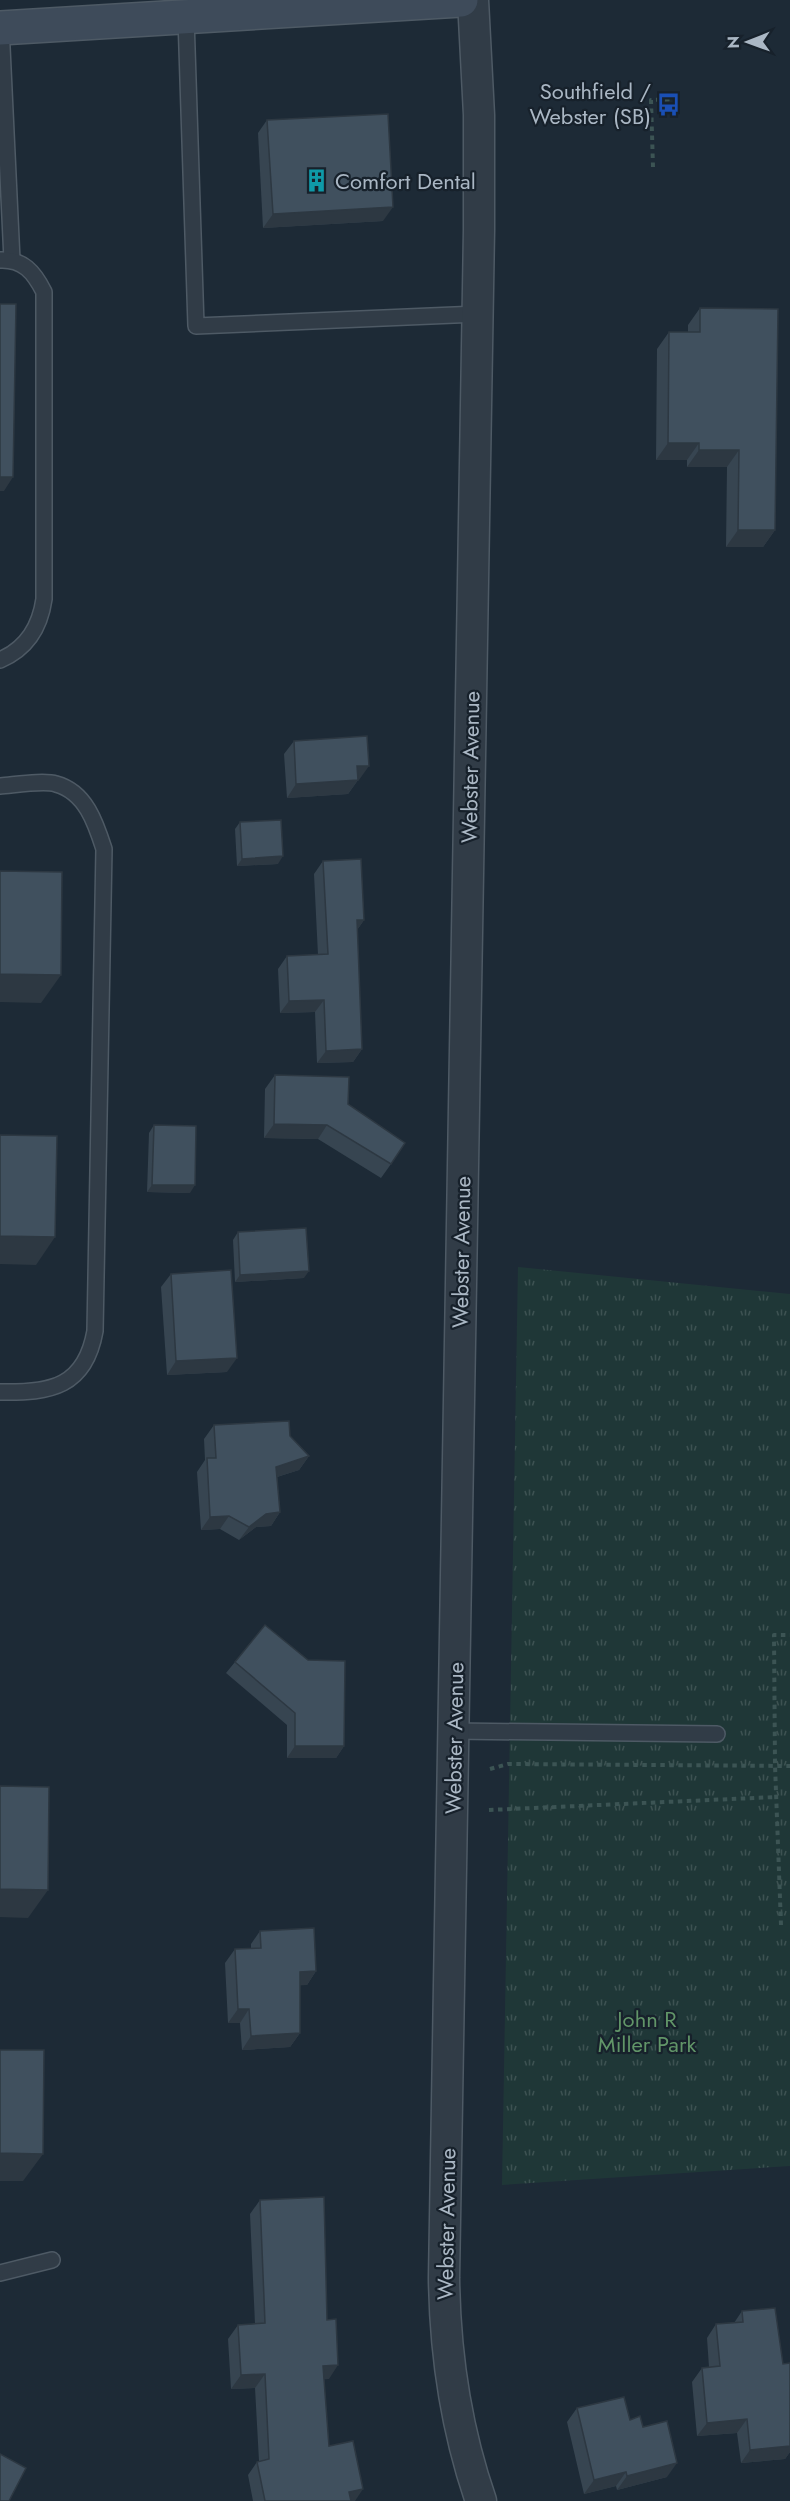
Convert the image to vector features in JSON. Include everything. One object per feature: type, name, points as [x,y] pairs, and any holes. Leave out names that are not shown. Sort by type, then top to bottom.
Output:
[{"type":"main road","points":[[0,28],[461,0]]},
{"type":"street","name":"Webster Avenue","points":[[472,0],[479,115],[478,314],[445,2316],[459,2421],[481,2501]]},
{"type":"lane","points":[[0,12],[6,260],[34,272],[44,292],[44,599],[41,620],[31,636],[15,654],[0,660]]},
{"type":"lane","points":[[186,18],[196,326],[478,314]]},
{"type":"lane","points":[[0,786],[56,783],[80,799],[90,812],[104,849],[95,1331],[91,1351],[82,1368],[71,1380],[32,1392],[0,1392]]},
{"type":"lane","points":[[454,1731],[717,1734]]},
{"type":"lane","points":[[0,2273],[52,2260]]},
{"type":"path","points":[[653,167],[651,100],[681,99]]},
{"type":"path","points":[[781,1925],[775,1765],[774,1635],[790,1635]]},
{"type":"path","points":[[490,1769],[508,1764],[790,1766]]},
{"type":"path","points":[[489,1810],[776,1797]]},
{"type":"green space","name":"John R Miller Park","points":[[518,1267],[790,1294],[790,2166],[502,2185]]},
{"type":"building","name":"Comfort Dental","points":[[388,114],[393,207],[273,214],[267,120]]},
{"type":"building","points":[[0,304],[16,304],[13,477],[0,477]]},
{"type":"building","points":[[700,308],[778,309],[775,530],[738,530],[739,450],[699,450],[699,443],[668,443],[669,332],[700,332]]},
{"type":"building","points":[[367,736],[369,766],[357,766],[358,780],[296,784],[294,741]]},
{"type":"building","points":[[281,820],[283,856],[242,859],[240,822]]},
{"type":"building","points":[[361,859],[364,920],[357,920],[362,1049],[326,1051],[324,1000],[289,1001],[287,956],[328,954],[323,861]]},
{"type":"building","points":[[0,871],[62,872],[61,975],[0,974]]},
{"type":"building","points":[[275,1075],[349,1077],[348,1104],[405,1143],[391,1164],[327,1125],[274,1124]]},
{"type":"building","points":[[154,1125],[196,1126],[195,1185],[152,1185]]},
{"type":"building","points":[[0,1135],[57,1136],[55,1237],[0,1236]]},
{"type":"building","points":[[306,1228],[309,1271],[240,1275],[238,1232]]},
{"type":"building","points":[[231,1270],[237,1358],[176,1361],[171,1274]]},
{"type":"building","points":[[289,1421],[290,1436],[309,1456],[276,1467],[280,1512],[266,1514],[249,1527],[229,1516],[210,1517],[207,1458],[216,1458],[214,1425]]},
{"type":"building","points":[[265,1625],[308,1660],[345,1661],[344,1746],[295,1746],[295,1713],[235,1662]]},
{"type":"building","points":[[0,1786],[49,1787],[48,1890],[0,1889]]},
{"type":"building","points":[[314,1928],[316,1971],[300,1972],[300,2033],[251,2036],[249,2009],[238,2009],[235,1949],[261,1948],[260,1931]]},
{"type":"building","points":[[0,2050],[44,2050],[43,2154],[0,2153]]},
{"type":"building","points":[[324,2197],[327,2320],[336,2319],[338,2365],[323,2366],[329,2446],[353,2441],[363,2489],[349,2492],[351,2501],[265,2501],[257,2462],[269,2459],[265,2374],[241,2375],[238,2325],[265,2323],[260,2200]]},
{"type":"building","points":[[775,2308],[783,2364],[790,2363],[790,2446],[750,2450],[747,2419],[707,2423],[702,2368],[720,2366],[716,2324],[743,2322],[742,2311]]},
{"type":"building","points":[[624,2397],[630,2420],[640,2416],[643,2427],[667,2421],[677,2463],[627,2476],[626,2472],[594,2480],[577,2408]]},
{"type":"building","points":[[0,2454],[26,2468],[9,2501],[0,2501]]},
{"type":"place","name":"Southfield / Webster (SB)","points":[[669,104]]},
{"type":"place","name":"Comfort Dental","points":[[317,181]]}]
